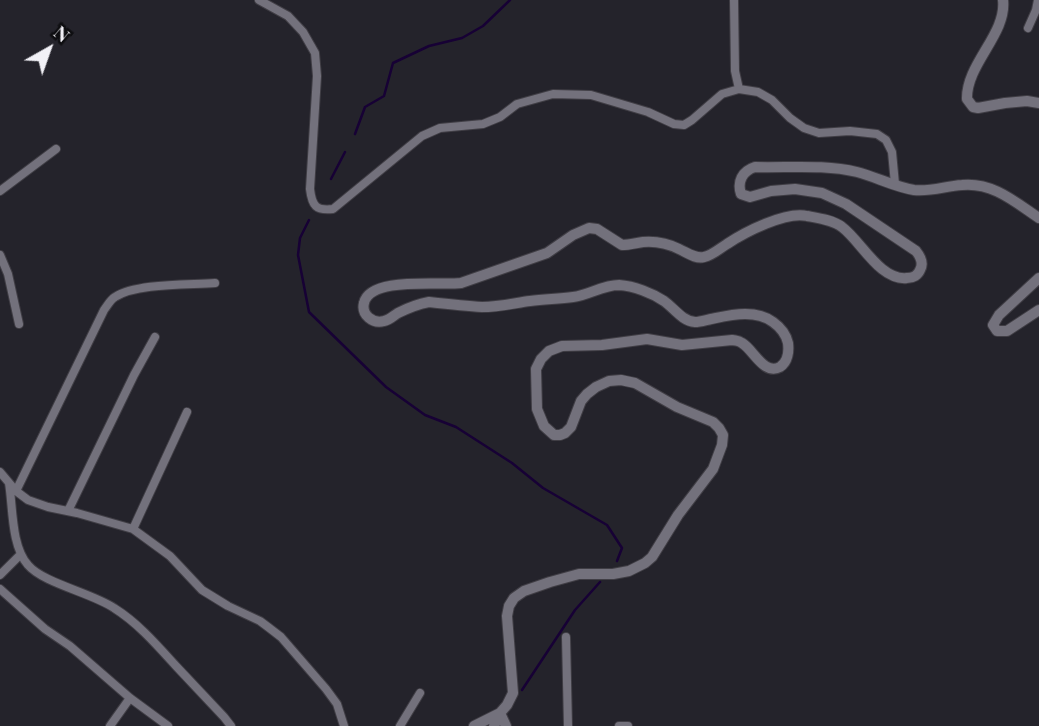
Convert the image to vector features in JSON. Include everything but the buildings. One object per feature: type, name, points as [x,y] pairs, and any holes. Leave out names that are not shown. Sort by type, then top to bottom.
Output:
[{"type":"street","points":[[259,0],[288,16],[303,32],[315,53],[317,76],[310,190],[311,200],[323,210],[333,209],[422,136],[440,128],[483,124],[500,117],[517,104],[553,94],[591,95],[648,112],[674,124],[684,125],[722,94],[738,89],[758,92],[772,100],[804,128],[819,133],[850,131],[877,134],[886,140],[892,152],[895,184]]},
{"type":"street","points":[[734,0],[735,71],[738,89]]},
{"type":"street","points":[[1003,0],[1000,20],[970,80],[967,99],[973,107],[978,108],[1027,101],[1039,103]]},
{"type":"street","points":[[1028,28],[1038,0]]},
{"type":"street","points":[[0,191],[56,149]]},
{"type":"street","points":[[474,726],[500,713],[508,705],[513,693],[507,617],[514,598],[524,591],[579,574],[613,574],[629,571],[645,563],[713,469],[722,445],[723,435],[713,422],[677,407],[635,383],[621,380],[609,381],[587,394],[581,401],[571,426],[565,433],[554,435],[544,426],[537,409],[537,369],[541,359],[549,351],[562,346],[602,345],[647,339],[682,345],[732,340],[745,344],[758,359],[773,369],[786,361],[789,352],[787,338],[778,326],[766,317],[752,313],[696,322],[638,288],[621,285],[607,286],[575,297],[485,307],[420,303],[387,321],[380,322],[367,317],[364,311],[366,297],[372,292],[393,285],[461,284],[547,253],[589,228],[597,229],[622,246],[643,242],[662,243],[696,258],[702,258],[744,234],[791,215],[802,215],[843,227],[873,261],[890,274],[905,279],[913,277],[921,269],[921,257],[916,251],[846,204],[822,193],[795,189],[771,191],[750,197],[741,194],[740,179],[748,169],[755,167],[838,169],[915,190],[980,184],[1008,197],[1039,218]]},
{"type":"street","points":[[0,255],[8,274],[19,324]]},
{"type":"street","points":[[0,279],[8,274]]},
{"type":"street","points":[[1039,278],[994,320],[993,325],[997,331],[1007,331],[1039,310]]},
{"type":"street","points":[[16,491],[104,310],[112,299],[124,292],[146,288],[215,284]]},
{"type":"street","points":[[68,511],[155,337]]},
{"type":"street","points":[[133,528],[187,412]]},
{"type":"street","points":[[0,472],[16,491],[48,508],[133,528],[170,556],[202,590],[260,621],[281,637],[337,704],[344,726]]},
{"type":"street","points":[[9,483],[12,519],[21,554],[29,566],[41,576],[113,607],[132,621],[153,640],[231,726]]},
{"type":"street","points":[[0,575],[21,554]]},
{"type":"street","points":[[0,589],[130,698],[168,726]]},
{"type":"street","points":[[566,637],[568,726]]},
{"type":"street","points":[[400,726],[420,694]]},
{"type":"street","points":[[110,726],[130,698]]},
{"type":"street","points":[[494,726],[500,713]]},
{"type":"street","points":[[500,713],[506,726]]},
{"type":"street","points":[[619,726],[628,726]]},
{"type":"waterway","points":[[355,134],[365,107],[384,96],[393,63],[429,46],[462,38],[483,26],[510,0]]},
{"type":"waterway","points":[[331,179],[345,152]]},
{"type":"waterway","points":[[309,220],[300,238],[298,255],[309,312],[386,387],[425,415],[456,427],[512,463],[543,488],[607,525],[622,548],[617,561]]},
{"type":"waterway","points":[[522,690],[575,610],[600,582]]}]
